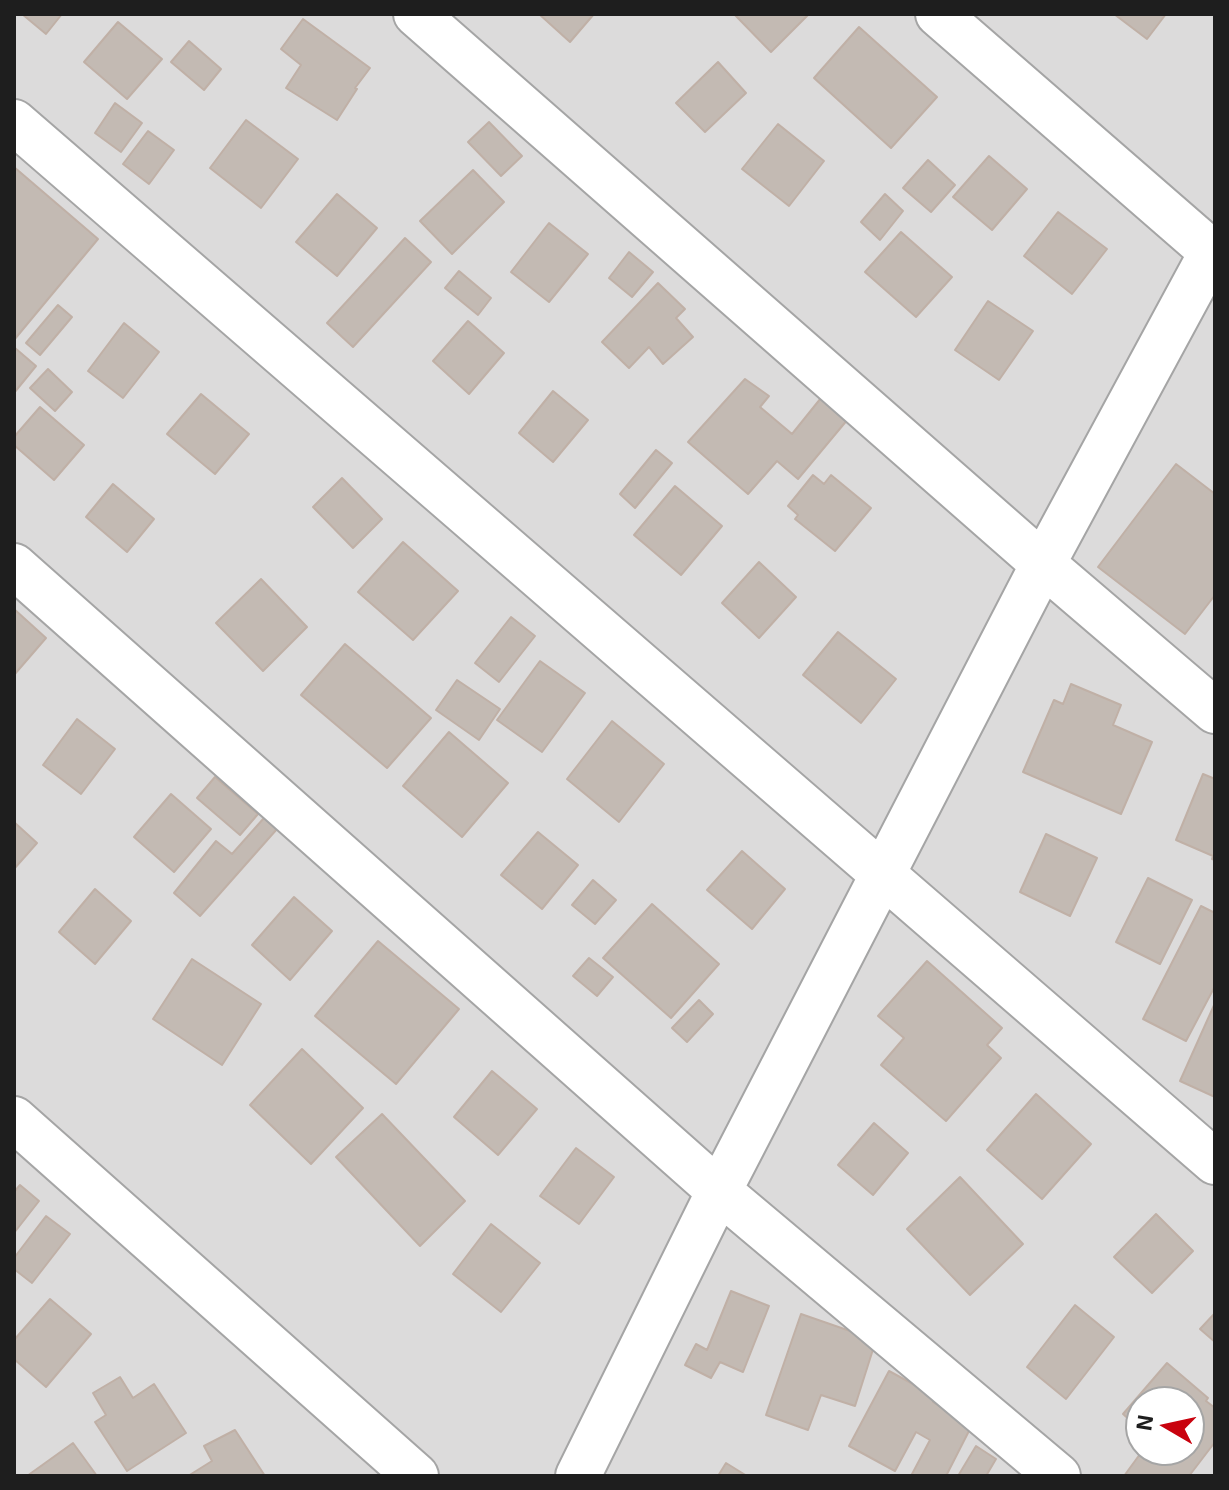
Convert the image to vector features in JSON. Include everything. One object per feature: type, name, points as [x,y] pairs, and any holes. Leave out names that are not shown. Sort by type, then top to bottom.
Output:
[{"type":"street","points":[[416,14],[1215,711]]},
{"type":"street","points":[[578,1476],[719,1191],[1043,564],[1214,251],[938,14]]},
{"type":"street","points":[[14,122],[1215,1162]]},
{"type":"street","points":[[14,566],[719,1191],[1058,1476]]},
{"type":"street","points":[[14,1119],[416,1476]]},
{"type":"shaded area","points":[[14,14],[1215,14],[1215,1476],[14,1476]]},
{"type":"building","points":[[22,14],[62,14],[46,34]]},
{"type":"building","points":[[539,14],[594,14],[570,42]]},
{"type":"building","points":[[734,14],[809,14],[771,52]]},
{"type":"building","points":[[1114,14],[1166,14],[1147,39]]},
{"type":"building","points":[[303,19],[370,68],[337,120],[286,88],[301,65],[281,49]]},
{"type":"building","points":[[118,22],[162,59],[127,99],[84,62]]},
{"type":"building","points":[[859,27],[937,97],[891,148],[814,78]]},
{"type":"building","points":[[189,41],[221,69],[204,90],[171,62]]},
{"type":"building","points":[[718,62],[746,93],[705,132],[676,103]]},
{"type":"building","points":[[115,103],[142,123],[121,152],[95,133]]},
{"type":"building","points":[[246,120],[298,159],[261,208],[210,168]]},
{"type":"building","points":[[489,122],[522,156],[501,176],[468,142]]},
{"type":"building","points":[[778,124],[824,161],[789,206],[742,169]]},
{"type":"building","points":[[148,131],[174,150],[149,184],[123,164]]},
{"type":"building","points":[[989,156],[1027,189],[992,230],[953,197]]},
{"type":"building","points":[[928,160],[955,185],[931,212],[903,188]]},
{"type":"building","points":[[14,167],[98,239],[14,340]]},
{"type":"building","points":[[473,170],[504,202],[452,254],[420,221]]},
{"type":"building","points":[[337,194],[377,228],[337,276],[296,242]]},
{"type":"building","points":[[885,194],[903,211],[880,240],[861,222]]},
{"type":"building","points":[[1058,212],[1107,249],[1072,294],[1024,256]]},
{"type":"building","points":[[549,223],[588,254],[549,302],[511,272]]},
{"type":"building","points":[[901,232],[952,277],[916,317],[865,272]]},
{"type":"building","points":[[405,238],[431,262],[353,347],[327,323]]},
{"type":"building","points":[[629,252],[653,272],[632,297],[609,278]]},
{"type":"building","points":[[459,271],[491,298],[478,315],[445,288]]},
{"type":"building","points":[[658,283],[685,309],[676,318],[693,337],[663,364],[649,347],[629,368],[602,342]]},
{"type":"building","points":[[988,301],[1033,331],[999,380],[955,350]]},
{"type":"building","points":[[58,305],[72,317],[40,355],[26,343]]},
{"type":"building","points":[[468,321],[504,353],[469,394],[433,361]]},
{"type":"building","points":[[124,323],[159,352],[123,398],[88,371]]},
{"type":"building","points":[[14,350],[36,366],[14,393]]},
{"type":"building","points":[[48,369],[72,392],[55,411],[30,388]]},
{"type":"building","points":[[745,379],[769,396],[760,407],[792,434],[821,398],[848,419],[798,479],[777,461],[748,494],[688,442]]},
{"type":"building","points":[[553,391],[588,420],[553,462],[519,433]]},
{"type":"building","points":[[201,394],[249,434],[215,474],[167,434]]},
{"type":"building","points":[[40,407],[84,445],[54,480],[14,445],[14,437]]},
{"type":"building","points":[[656,450],[672,463],[635,508],[620,494]]},
{"type":"building","points":[[1176,464],[1215,494],[1215,595],[1185,634],[1098,567]]},
{"type":"building","points":[[813,475],[824,484],[831,475],[871,508],[835,551],[795,519],[798,515],[788,506]]},
{"type":"building","points":[[342,478],[382,519],[353,548],[313,507]]},
{"type":"building","points":[[113,484],[154,519],[127,552],[86,517]]},
{"type":"building","points":[[675,486],[722,526],[681,575],[634,535]]},
{"type":"building","points":[[403,542],[458,591],[413,640],[358,592]]},
{"type":"building","points":[[759,562],[796,597],[759,638],[722,603]]},
{"type":"building","points":[[261,579],[307,627],[263,671],[216,623]]},
{"type":"building","points":[[14,609],[46,638],[14,675]]},
{"type":"building","points":[[511,617],[535,636],[499,682],[475,663]]},
{"type":"building","points":[[838,632],[896,679],[861,723],[803,675]]},
{"type":"building","points":[[345,644],[431,718],[387,768],[301,695]]},
{"type":"building","points":[[540,661],[585,693],[542,752],[497,720]]},
{"type":"building","points":[[457,680],[500,709],[479,740],[436,710]]},
{"type":"building","points":[[1071,684],[1121,705],[1113,725],[1152,742],[1121,814],[1023,772],[1054,700],[1063,704]]},
{"type":"building","points":[[77,719],[115,749],[81,794],[43,765]]},
{"type":"building","points":[[612,721],[664,764],[619,822],[567,779]]},
{"type":"building","points":[[449,732],[508,783],[462,837],[403,786]]},
{"type":"building","points":[[1203,774],[1215,779],[1215,860],[1213,856],[1176,840]]},
{"type":"building","points":[[215,777],[258,814],[240,835],[197,798]]},
{"type":"building","points":[[171,794],[211,829],[174,872],[134,837]]},
{"type":"building","points":[[264,818],[277,829],[200,916],[174,893],[216,841],[232,854]]},
{"type":"building","points":[[14,822],[37,843],[14,869]]},
{"type":"building","points":[[538,832],[578,865],[542,909],[501,875]]},
{"type":"building","points":[[1046,834],[1097,858],[1070,916],[1020,892]]},
{"type":"building","points":[[742,851],[785,889],[752,929],[707,890]]},
{"type":"building","points":[[1148,878],[1192,900],[1160,964],[1116,942]]},
{"type":"building","points":[[593,880],[616,900],[595,924],[572,905]]},
{"type":"building","points":[[95,889],[131,921],[95,964],[59,932]]},
{"type":"building","points":[[294,897],[332,931],[290,980],[252,945]]},
{"type":"building","points":[[652,904],[719,964],[671,1018],[603,958]]},
{"type":"building","points":[[1201,906],[1215,913],[1215,986],[1186,1041],[1143,1019]]},
{"type":"building","points":[[378,941],[459,1009],[396,1084],[315,1016]]},
{"type":"building","points":[[589,958],[613,977],[597,996],[573,976]]},
{"type":"building","points":[[192,959],[261,1004],[222,1065],[153,1019]]},
{"type":"building","points":[[927,961],[1002,1028],[987,1045],[1001,1058],[946,1121],[881,1065],[904,1038],[878,1016]]},
{"type":"building","points":[[699,1000],[713,1014],[687,1042],[672,1028]]},
{"type":"building","points":[[1215,1003],[1215,1097],[1180,1081]]},
{"type":"building","points":[[302,1049],[363,1108],[311,1164],[250,1105]]},
{"type":"building","points":[[492,1071],[537,1109],[498,1155],[454,1117]]},
{"type":"building","points":[[1036,1094],[1091,1144],[1042,1199],[987,1150]]},
{"type":"building","points":[[382,1114],[465,1201],[420,1246],[336,1157]]},
{"type":"building","points":[[874,1123],[908,1153],[873,1195],[838,1165]]},
{"type":"building","points":[[576,1148],[614,1177],[579,1224],[540,1196]]},
{"type":"building","points":[[960,1177],[1023,1244],[970,1295],[907,1229]]},
{"type":"building","points":[[20,1185],[39,1201],[14,1233],[14,1192]]},
{"type":"building","points":[[1156,1214],[1193,1251],[1152,1293],[1114,1257]]},
{"type":"building","points":[[46,1216],[70,1234],[32,1283],[14,1269],[14,1258]]},
{"type":"building","points":[[491,1224],[540,1263],[501,1312],[453,1274]]},
{"type":"building","points":[[731,1291],[769,1306],[743,1372],[720,1362],[711,1378],[685,1365],[696,1344],[707,1350]]},
{"type":"building","points":[[50,1299],[91,1334],[46,1387],[14,1359],[14,1340]]},
{"type":"building","points":[[1075,1305],[1114,1337],[1066,1399],[1027,1367]]},
{"type":"building","points":[[1215,1313],[1215,1342],[1200,1329]]},
{"type":"building","points":[[801,1314],[876,1340],[855,1406],[821,1395],[808,1430],[766,1415]]},
{"type":"building","points":[[1167,1363],[1194,1386],[1147,1386]]},
{"type":"building","points":[[889,1371],[935,1396],[933,1402],[971,1427],[946,1476],[911,1476],[930,1440],[916,1432],[895,1471],[849,1446]]},
{"type":"building","points":[[120,1377],[133,1398],[154,1384],[186,1433],[127,1471],[95,1422],[106,1415],[93,1393]]},
{"type":"building","points":[[1205,1395],[1208,1398],[1206,1401],[1215,1408],[1215,1442],[1205,1455]]},
{"type":"building","points":[[235,1430],[265,1476],[188,1476],[212,1461],[204,1446]]},
{"type":"building","points":[[73,1443],[97,1476],[27,1476]]},
{"type":"building","points":[[976,1446],[996,1459],[986,1476],[958,1476]]},
{"type":"building","points":[[726,1463],[747,1476],[718,1476]]},
{"type":"building","points":[[1131,1466],[1197,1466],[1189,1476],[1124,1476]]}]
